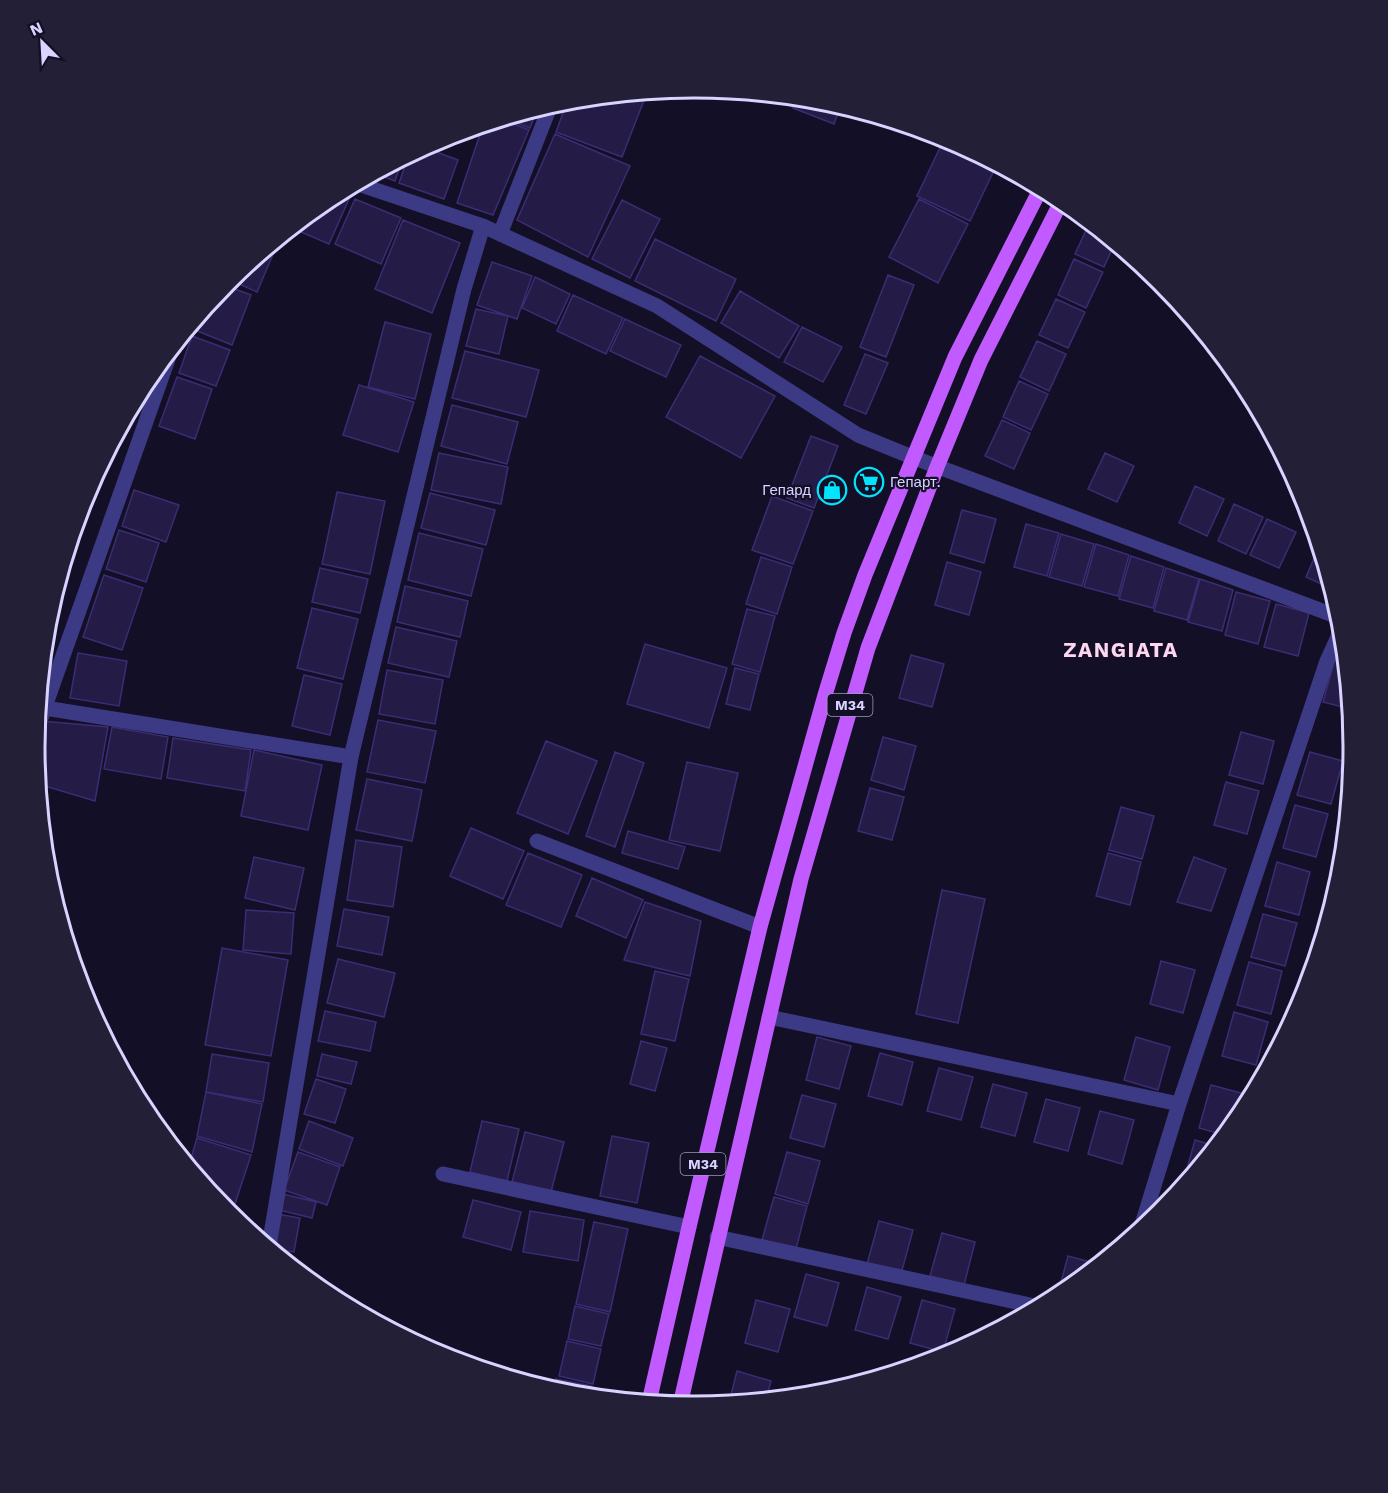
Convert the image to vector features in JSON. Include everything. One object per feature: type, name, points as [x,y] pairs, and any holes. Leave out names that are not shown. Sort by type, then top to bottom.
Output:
[{"type":"main road","name":"M34","points":[[651,1394],[760,927],[844,633],[912,457],[955,357],[1037,196]]},
{"type":"main road","name":"M34","points":[[682,1395],[801,879],[848,712],[879,617],[981,360],[1058,209]]},
{"type":"street","points":[[500,234],[547,115]]},
{"type":"street","points":[[366,187],[483,226],[657,306],[858,435],[1329,614]]},
{"type":"street","points":[[270,1238],[351,757],[464,289],[483,226]]},
{"type":"street","points":[[46,705],[163,373]]},
{"type":"street","points":[[1147,1210],[1179,1104],[1327,661],[1334,644]]},
{"type":"street","points":[[46,708],[351,757]]},
{"type":"street","points":[[537,841],[760,927]]},
{"type":"street","points":[[769,1017],[1179,1104]]},
{"type":"street","points":[[443,1174],[688,1227]]},
{"type":"street","points":[[717,1237],[1027,1303]]},
{"type":"building","points":[[644,100],[622,157],[556,132],[564,111]]},
{"type":"building","points":[[794,106],[838,114],[834,124],[793,108]]},
{"type":"building","points":[[534,118],[530,128],[516,123]]},
{"type":"building","points":[[513,124],[529,130],[493,215],[457,203],[480,134]]},
{"type":"building","points":[[555,134],[630,166],[588,257],[517,220]]},
{"type":"building","points":[[941,146],[994,171],[970,221],[917,196]]},
{"type":"building","points":[[435,152],[458,160],[444,199],[399,183],[405,165]]},
{"type":"building","points":[[400,168],[395,181],[384,177]]},
{"type":"building","points":[[347,198],[349,199],[329,244],[300,231]]},
{"type":"building","points":[[355,199],[401,218],[381,264],[335,244]]},
{"type":"building","points":[[919,199],[968,224],[938,283],[889,257]]},
{"type":"building","points":[[622,200],[660,219],[630,278],[592,259]]},
{"type":"building","points":[[403,220],[460,243],[432,313],[375,289]]},
{"type":"building","points":[[1086,230],[1112,250],[1104,267],[1075,254]]},
{"type":"building","points":[[655,239],[736,279],[716,321],[635,281]]},
{"type":"building","points":[[274,253],[257,292],[239,284]]},
{"type":"building","points":[[1074,259],[1103,272],[1086,308],[1058,295]]},
{"type":"building","points":[[492,262],[532,276],[517,319],[477,305]]},
{"type":"building","points":[[888,275],[914,285],[886,357],[860,347]]},
{"type":"building","points":[[535,277],[570,294],[556,324],[522,308]]},
{"type":"building","points":[[234,289],[251,295],[232,345],[196,331]]},
{"type":"building","points":[[740,291],[799,326],[779,358],[721,323]]},
{"type":"building","points":[[573,295],[623,318],[606,354],[557,331]]},
{"type":"building","points":[[1056,299],[1085,312],[1068,348],[1039,335]]},
{"type":"building","points":[[476,309],[508,316],[499,354],[466,346]]},
{"type":"building","points":[[625,319],[681,345],[666,377],[610,351]]},
{"type":"building","points":[[385,322],[431,334],[415,399],[368,387]]},
{"type":"building","points":[[802,327],[842,347],[823,382],[784,362]]},
{"type":"building","points":[[192,336],[230,350],[216,386],[179,373]]},
{"type":"building","points":[[1037,341],[1066,354],[1049,391],[1020,377]]},
{"type":"building","points":[[465,351],[539,370],[526,417],[452,398]]},
{"type":"building","points":[[865,354],[888,363],[866,414],[844,405]]},
{"type":"building","points":[[700,356],[775,396],[741,458],[666,417]]},
{"type":"building","points":[[177,377],[212,389],[195,439],[159,426]]},
{"type":"building","points":[[1019,381],[1048,394],[1031,430],[1003,417]]},
{"type":"building","points":[[359,385],[414,402],[398,452],[343,435]]},
{"type":"building","points":[[452,405],[518,422],[507,464],[441,446]]},
{"type":"building","points":[[1002,420],[1030,433],[1014,469],[985,456]]},
{"type":"building","points":[[811,436],[838,446],[814,508],[787,498]]},
{"type":"building","points":[[439,453],[508,467],[501,504],[431,490]]},
{"type":"building","points":[[1105,453],[1134,466],[1117,502],[1088,489]]},
{"type":"building","points":[[1195,486],[1224,499],[1207,536],[1179,523]]},
{"type":"building","points":[[134,490],[179,505],[166,542],[122,526]]},
{"type":"building","points":[[337,492],[385,501],[370,574],[322,564]]},
{"type":"building","points":[[430,493],[495,510],[486,545],[421,528]]},
{"type":"building","points":[[772,496],[813,511],[793,564],[752,550]]},
{"type":"building","points":[[1234,504],[1263,517],[1246,554],[1218,541]]},
{"type":"building","points":[[962,510],[996,519],[984,563],[950,553]]},
{"type":"building","points":[[1267,519],[1296,532],[1279,568],[1250,555]]},
{"type":"building","points":[[1026,524],[1059,533],[1047,576],[1014,567]]},
{"type":"building","points":[[119,530],[159,543],[146,582],[106,569]]},
{"type":"building","points":[[419,533],[483,549],[471,596],[408,580]]},
{"type":"building","points":[[1061,534],[1094,544],[1082,586],[1049,577]]},
{"type":"building","points":[[1096,544],[1129,555],[1118,596],[1084,587]]},
{"type":"building","points":[[1131,556],[1164,567],[1153,608],[1119,599]]},
{"type":"building","points":[[761,557],[792,567],[777,614],[746,604]]},
{"type":"building","points":[[1315,557],[1322,585],[1306,577]]},
{"type":"building","points":[[947,562],[981,572],[969,615],[935,605]]},
{"type":"building","points":[[320,568],[368,579],[360,613],[312,602]]},
{"type":"building","points":[[1166,568],[1199,579],[1187,620],[1154,611]]},
{"type":"building","points":[[104,575],[143,588],[122,650],[83,637]]},
{"type":"building","points":[[1200,579],[1233,590],[1222,631],[1188,622]]},
{"type":"building","points":[[405,586],[468,601],[460,637],[397,622]]},
{"type":"building","points":[[1236,592],[1270,601],[1258,644],[1225,635]]},
{"type":"building","points":[[1276,604],[1309,613],[1298,656],[1264,647]]},
{"type":"building","points":[[312,608],[358,619],[343,679],[297,668]]},
{"type":"building","points":[[747,609],[775,616],[760,672],[732,664]]},
{"type":"building","points":[[396,627],[457,641],[449,677],[388,663]]},
{"type":"building","points":[[645,644],[727,668],[709,728],[627,704]]},
{"type":"building","points":[[78,653],[127,661],[119,706],[70,698]]},
{"type":"building","points":[[911,655],[944,664],[932,707],[899,698]]},
{"type":"building","points":[[1335,659],[1342,707],[1323,702]]},
{"type":"building","points":[[735,668],[759,674],[750,710],[726,704]]},
{"type":"building","points":[[387,670],[443,680],[435,724],[379,714]]},
{"type":"building","points":[[304,675],[342,684],[330,735],[292,726]]},
{"type":"building","points":[[378,720],[436,731],[425,783],[367,772]]},
{"type":"building","points":[[46,721],[108,727],[95,801],[46,786]]},
{"type":"building","points":[[112,727],[168,737],[161,779],[104,769]]},
{"type":"building","points":[[1241,732],[1274,741],[1263,784],[1229,775]]},
{"type":"building","points":[[883,737],[916,746],[904,790],[871,780]]},
{"type":"building","points":[[173,738],[251,750],[245,791],[167,778]]},
{"type":"building","points":[[546,741],[597,761],[568,834],[517,813]]},
{"type":"building","points":[[254,750],[322,765],[308,830],[241,816]]},
{"type":"building","points":[[615,752],[644,763],[615,847],[586,836]]},
{"type":"building","points":[[1310,752],[1343,761],[1331,804],[1297,795]]},
{"type":"building","points":[[687,762],[738,773],[720,851],[669,840]]},
{"type":"building","points":[[367,779],[422,790],[412,841],[356,830]]},
{"type":"building","points":[[1226,782],[1259,791],[1247,834],[1214,825]]},
{"type":"building","points":[[870,788],[904,797],[892,840],[858,831]]},
{"type":"building","points":[[1295,805],[1328,814],[1316,857],[1283,848]]},
{"type":"building","points":[[1121,807],[1154,816],[1142,859],[1109,850]]},
{"type":"building","points":[[471,828],[524,851],[503,899],[450,876]]},
{"type":"building","points":[[628,831],[685,847],[678,869],[622,853]]},
{"type":"building","points":[[356,840],[402,847],[393,907],[347,900]]},
{"type":"building","points":[[528,853],[582,875],[561,927],[506,905]]},
{"type":"building","points":[[1108,853],[1141,862],[1130,905],[1096,896]]},
{"type":"building","points":[[254,857],[304,868],[295,910],[245,898]]},
{"type":"building","points":[[1194,857],[1226,869],[1211,911],[1177,902]]},
{"type":"building","points":[[1277,862],[1310,872],[1299,915],[1265,906]]},
{"type":"building","points":[[592,878],[643,900],[626,938],[576,916]]},
{"type":"building","points":[[942,890],[985,899],[958,1023],[916,1014]]},
{"type":"building","points":[[645,902],[701,921],[690,976],[624,960]]},
{"type":"building","points":[[344,909],[389,917],[382,955],[337,946]]},
{"type":"building","points":[[246,910],[294,913],[291,954],[243,950]]},
{"type":"building","points":[[1263,914],[1297,923],[1285,966],[1251,957]]},
{"type":"building","points":[[222,948],[288,960],[271,1056],[205,1045]]},
{"type":"building","points":[[338,959],[395,973],[384,1017],[327,1003]]},
{"type":"building","points":[[1161,961],[1195,970],[1183,1013],[1150,1004]]},
{"type":"building","points":[[1249,962],[1282,971],[1271,1014],[1237,1005]]},
{"type":"building","points":[[655,971],[689,979],[675,1041],[641,1034]]},
{"type":"building","points":[[325,1011],[376,1022],[370,1051],[318,1041]]},
{"type":"building","points":[[1234,1012],[1268,1022],[1256,1065],[1222,1056]]},
{"type":"building","points":[[817,1037],[851,1046],[839,1089],[806,1080]]},
{"type":"building","points":[[1136,1037],[1170,1047],[1158,1090],[1124,1080]]},
{"type":"building","points":[[641,1041],[667,1048],[655,1091],[630,1084]]},
{"type":"building","points":[[880,1053],[913,1062],[902,1105],[868,1096]]},
{"type":"building","points":[[212,1054],[269,1063],[263,1102],[206,1092]]},
{"type":"building","points":[[322,1054],[357,1062],[351,1084],[317,1076]]},
{"type":"building","points":[[939,1068],[973,1077],[961,1120],[927,1111]]},
{"type":"building","points":[[316,1079],[346,1089],[335,1123],[304,1114]]},
{"type":"building","points":[[993,1084],[1027,1093],[1015,1136],[981,1127]]},
{"type":"building","points":[[1211,1085],[1242,1093],[1216,1133],[1199,1128]]},
{"type":"building","points":[[206,1092],[262,1104],[252,1152],[197,1136]]},
{"type":"building","points":[[802,1095],[836,1104],[824,1147],[790,1138]]},
{"type":"building","points":[[1046,1099],[1080,1108],[1068,1151],[1034,1142]]},
{"type":"building","points":[[1100,1111],[1134,1120],[1122,1164],[1088,1154]]},
{"type":"building","points":[[309,1121],[353,1138],[343,1166],[299,1149]]},
{"type":"building","points":[[482,1121],[519,1129],[507,1181],[470,1172]]},
{"type":"building","points":[[525,1132],[564,1142],[551,1192],[512,1182]]},
{"type":"building","points":[[612,1136],[649,1143],[637,1203],[600,1196]]},
{"type":"building","points":[[197,1138],[251,1155],[235,1205],[206,1174],[191,1157]]},
{"type":"building","points":[[1195,1140],[1208,1144],[1187,1168]]},
{"type":"building","points":[[298,1152],[340,1167],[327,1205],[284,1190]]},
{"type":"building","points":[[787,1152],[820,1161],[808,1204],[775,1194]]},
{"type":"building","points":[[283,1194],[316,1202],[312,1218],[279,1210]]},
{"type":"building","points":[[774,1197],[807,1206],[796,1249],[762,1240]]},
{"type":"building","points":[[473,1200],[521,1212],[511,1250],[463,1237]]},
{"type":"building","points":[[530,1211],[584,1220],[578,1261],[523,1252]]},
{"type":"building","points":[[277,1214],[300,1218],[294,1252],[286,1251],[273,1239]]},
{"type":"building","points":[[879,1221],[913,1230],[901,1274],[867,1264]]},
{"type":"building","points":[[594,1222],[628,1229],[610,1312],[576,1304]]},
{"type":"building","points":[[942,1233],[975,1242],[964,1285],[930,1276]]},
{"type":"building","points":[[1068,1256],[1088,1261],[1061,1281]]},
{"type":"building","points":[[806,1274],[839,1283],[827,1326],[794,1317]]},
{"type":"building","points":[[867,1287],[901,1297],[888,1339],[855,1330]]},
{"type":"building","points":[[756,1300],[790,1309],[778,1352],[745,1343]]},
{"type":"building","points":[[922,1300],[955,1309],[945,1345],[933,1349],[910,1343]]},
{"type":"building","points":[[575,1306],[609,1314],[601,1346],[568,1339]]},
{"type":"building","points":[[567,1341],[601,1349],[593,1384],[559,1376]]},
{"type":"building","points":[[737,1371],[771,1381],[768,1391],[731,1394]]},
{"type":"building","points":[[556,1379],[592,1386],[592,1387]]},
{"type":"place","name":"Гепарт.","points":[[869,482]]},
{"type":"place","name":"Гепард","points":[[832,490]]},
{"type":"district","name":"ZANGIATA","points":[[1121,649]]}]
